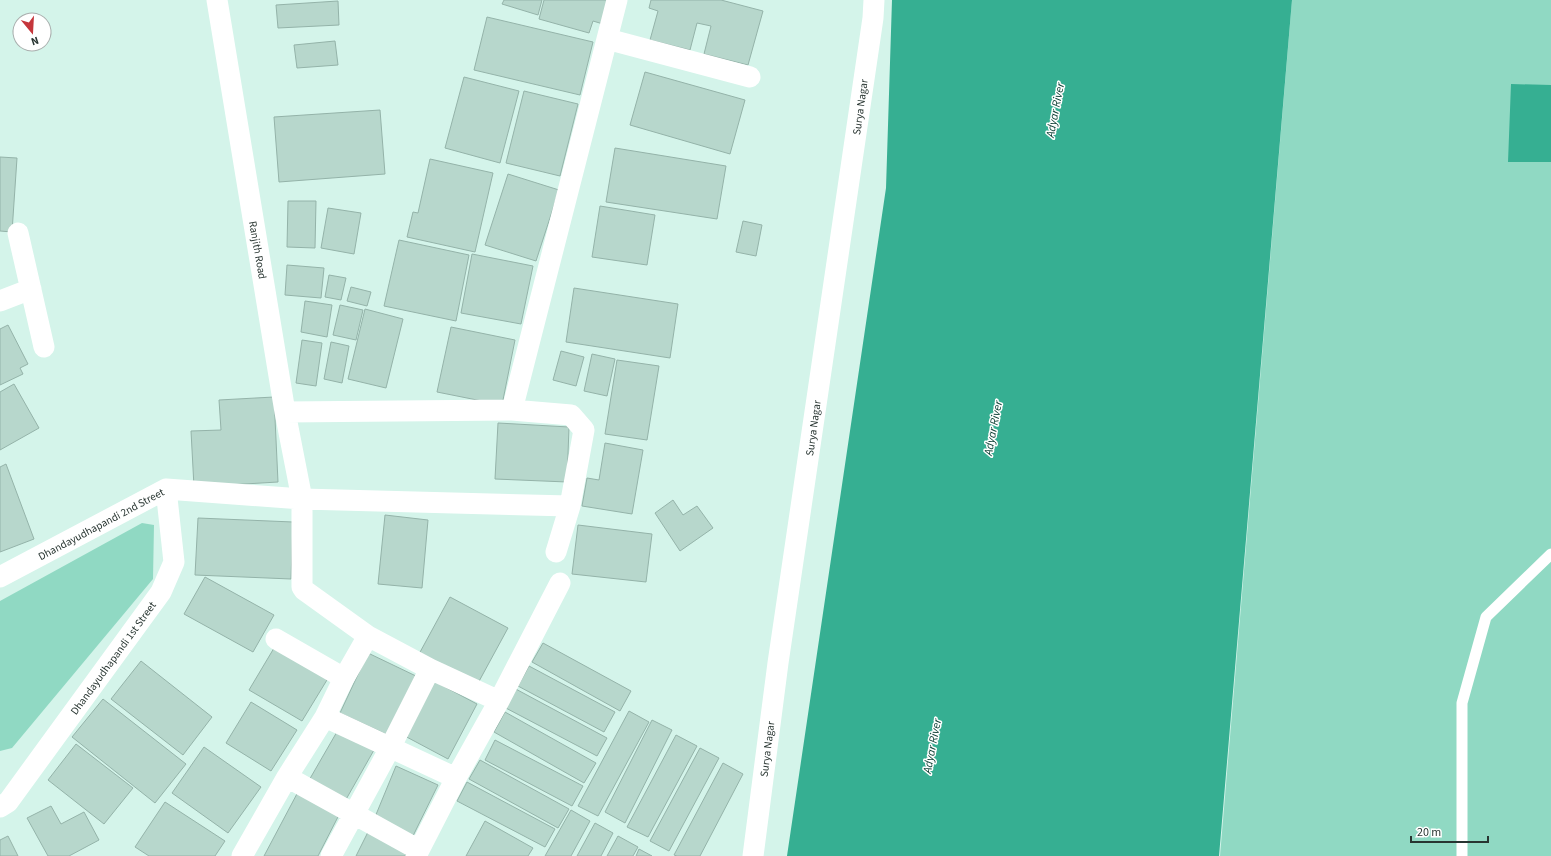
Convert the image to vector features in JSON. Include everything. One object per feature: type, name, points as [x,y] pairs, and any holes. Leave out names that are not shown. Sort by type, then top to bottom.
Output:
[{"type":"street","name":"Ranjith Road","points":[[217,0],[302,499],[302,587],[304,590],[368,636]]},
{"type":"street","points":[[512,410],[618,0]]},
{"type":"street","name":"Surya Nagar","points":[[753,856],[779,655],[872,26],[874,0]]},
{"type":"street","points":[[607,39],[750,77]]},
{"type":"street","points":[[18,233],[44,347]]},
{"type":"street","points":[[0,301],[31,289]]},
{"type":"street","points":[[286,412],[512,410],[570,415],[584,430],[570,506],[556,552]]},
{"type":"street","name":"Dhandayudhapandi 2nd Street","points":[[0,577],[166,489],[302,499],[570,506]]},
{"type":"street","name":"Dhandayudhapandi 1st Street","points":[[3,799],[161,592],[174,562],[166,489]]},
{"type":"street","points":[[287,778],[354,813],[418,853],[456,778],[499,701],[560,583]]},
{"type":"street","points":[[242,856],[325,716],[344,678],[368,636],[430,669],[499,701]]},
{"type":"street","points":[[276,639],[344,678]]},
{"type":"street","points":[[331,856],[390,748],[430,669]]},
{"type":"street","points":[[325,716],[456,778]]},
{"type":"lane","points":[[1462,856],[1462,703],[1486,617],[1551,554]]},
{"type":"shaded area","points":[[1292,0],[1551,0],[1551,856],[1220,856]]},
{"type":"shaded area","points":[[142,523],[154,525],[153,579],[12,748],[0,751],[0,601]]},
{"type":"water","name":"Adyar River","points":[[892,0],[1292,0],[1219,856],[787,856],[886,188]]},
{"type":"water","points":[[1511,84],[1551,85],[1551,162],[1508,162]]},
{"type":"building","points":[[504,0],[542,0],[538,15],[502,4]]},
{"type":"building","points":[[544,0],[615,0],[603,24],[593,21],[589,33],[539,19]]},
{"type":"building","points":[[651,0],[721,0],[763,11],[748,65],[704,54],[711,26],[697,23],[690,50],[650,40],[658,11],[649,8]]},
{"type":"building","points":[[338,1],[339,25],[278,28],[276,5]]},
{"type":"building","points":[[487,17],[593,42],[580,95],[474,70]]},
{"type":"building","points":[[335,41],[338,65],[297,68],[294,45]]},
{"type":"building","points":[[645,72],[745,100],[730,154],[630,125]]},
{"type":"building","points":[[464,77],[519,91],[500,163],[445,148]]},
{"type":"building","points":[[524,91],[578,104],[560,176],[506,163]]},
{"type":"building","points":[[380,110],[385,174],[279,182],[274,117]]},
{"type":"building","points":[[615,148],[726,166],[717,219],[606,202]]},
{"type":"building","points":[[0,157],[17,158],[12,232],[0,231]]},
{"type":"building","points":[[430,159],[493,173],[475,252],[407,237],[413,212],[418,213]]},
{"type":"building","points":[[508,174],[559,190],[536,261],[485,245]]},
{"type":"building","points":[[288,201],[316,201],[315,248],[287,247]]},
{"type":"building","points":[[600,206],[655,215],[647,265],[592,257]]},
{"type":"building","points":[[328,208],[361,213],[354,254],[321,248]]},
{"type":"building","points":[[743,221],[762,225],[756,256],[736,252]]},
{"type":"building","points":[[399,240],[469,255],[456,321],[384,306]]},
{"type":"building","points":[[472,254],[533,266],[521,324],[461,313]]},
{"type":"building","points":[[287,265],[324,268],[321,298],[285,295]]},
{"type":"building","points":[[329,275],[346,278],[341,300],[325,297]]},
{"type":"building","points":[[351,287],[371,292],[367,306],[347,301]]},
{"type":"building","points":[[574,288],[678,304],[670,358],[566,342]]},
{"type":"building","points":[[305,301],[332,305],[327,337],[301,332]]},
{"type":"building","points":[[340,305],[363,310],[356,340],[333,335]]},
{"type":"building","points":[[365,309],[403,319],[386,388],[348,379]]},
{"type":"building","points":[[8,325],[28,364],[20,368],[23,374],[0,385],[0,329]]},
{"type":"building","points":[[451,327],[515,340],[502,405],[437,392]]},
{"type":"building","points":[[302,340],[322,343],[316,386],[296,383]]},
{"type":"building","points":[[331,342],[349,346],[342,383],[324,379]]},
{"type":"building","points":[[561,351],[584,357],[576,386],[553,380]]},
{"type":"building","points":[[592,354],[615,359],[607,396],[584,391]]},
{"type":"building","points":[[617,360],[659,366],[647,440],[605,434]]},
{"type":"building","points":[[14,384],[39,428],[0,450],[0,392]]},
{"type":"building","points":[[274,397],[278,482],[194,487],[191,431],[221,430],[219,400]]},
{"type":"building","points":[[498,423],[569,427],[567,482],[495,479]]},
{"type":"building","points":[[605,443],[643,450],[632,514],[582,506],[587,478],[599,480]]},
{"type":"building","points":[[6,464],[34,539],[0,552],[0,467]]},
{"type":"building","points":[[673,500],[683,515],[697,506],[713,528],[680,551],[655,513]]},
{"type":"building","points":[[385,515],[428,520],[422,588],[378,584]]},
{"type":"building","points":[[198,518],[293,522],[291,579],[195,575]]},
{"type":"building","points":[[578,525],[652,534],[646,582],[572,574]]},
{"type":"building","points":[[205,577],[274,615],[253,652],[184,614]]},
{"type":"building","points":[[450,597],[508,628],[477,685],[419,654]]},
{"type":"building","points":[[277,643],[330,675],[302,721],[249,690]]},
{"type":"building","points":[[543,643],[631,691],[620,711],[532,662]]},
{"type":"building","points":[[368,653],[418,677],[390,736],[340,713]]},
{"type":"building","points":[[141,661],[212,717],[183,755],[111,699]]},
{"type":"building","points":[[529,666],[615,712],[604,732],[518,686]]},
{"type":"building","points":[[430,679],[477,704],[448,759],[401,734]]},
{"type":"building","points":[[512,687],[607,738],[597,756],[502,706]]},
{"type":"building","points":[[103,699],[186,764],[155,803],[72,737]]},
{"type":"building","points":[[251,702],[297,730],[271,771],[226,743]]},
{"type":"building","points":[[629,711],[649,722],[598,816],[578,806]]},
{"type":"building","points":[[505,712],[596,763],[584,783],[494,732]]},
{"type":"building","points":[[652,720],[672,730],[625,823],[605,812]]},
{"type":"building","points":[[338,730],[374,750],[344,803],[308,782]]},
{"type":"building","points":[[676,735],[697,746],[648,837],[627,827]]},
{"type":"building","points":[[495,740],[583,786],[572,806],[485,760]]},
{"type":"building","points":[[76,744],[133,788],[104,824],[48,780]]},
{"type":"building","points":[[204,747],[261,787],[228,833],[172,793]]},
{"type":"building","points":[[700,748],[719,758],[669,851],[650,841]]},
{"type":"building","points":[[480,760],[569,809],[558,828],[469,779]]},
{"type":"building","points":[[723,763],[743,774],[700,856],[674,855]]},
{"type":"building","points":[[396,766],[438,785],[411,840],[375,817]]},
{"type":"building","points":[[467,782],[555,829],[545,847],[457,801]]},
{"type":"building","points":[[299,790],[341,811],[318,856],[264,856]]},
{"type":"building","points":[[165,802],[225,841],[215,856],[149,856],[135,847]]},
{"type":"building","points":[[51,806],[61,824],[84,812],[99,840],[69,856],[48,856],[27,818]]},
{"type":"building","points":[[571,810],[590,821],[571,856],[545,856]]},
{"type":"building","points":[[485,821],[533,848],[528,856],[466,856]]},
{"type":"building","points":[[595,823],[613,833],[601,856],[577,856]]},
{"type":"building","points":[[368,832],[409,849],[405,856],[356,856]]},
{"type":"building","points":[[8,836],[18,856],[0,856],[0,840]]},
{"type":"building","points":[[618,836],[638,847],[633,856],[607,856]]},
{"type":"building","points":[[639,849],[652,856],[636,856]]}]
